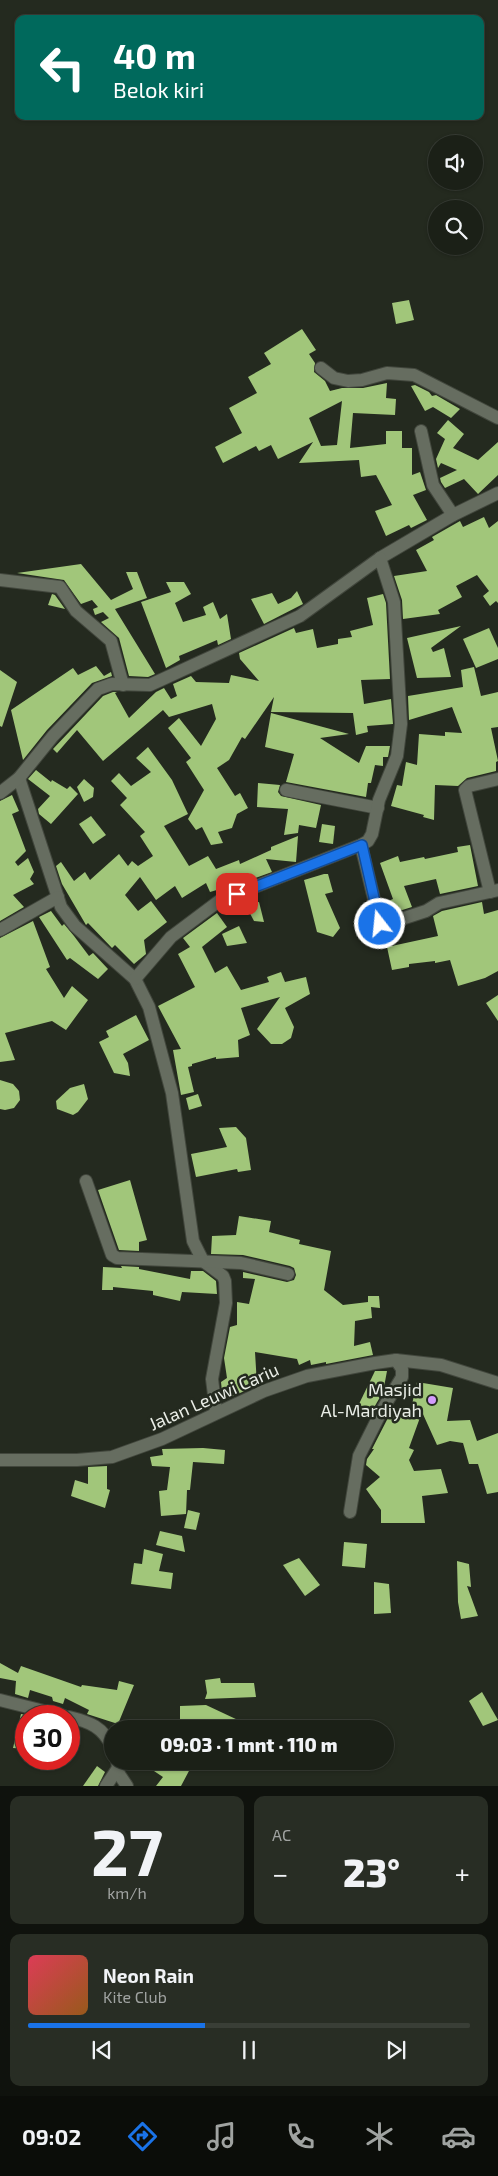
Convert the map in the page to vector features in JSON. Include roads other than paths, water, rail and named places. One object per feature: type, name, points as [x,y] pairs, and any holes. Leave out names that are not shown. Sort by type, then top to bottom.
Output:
[{"type":"street","points":[[321,368],[334,378],[348,382],[387,373],[414,375],[498,418]]},
{"type":"street","points":[[421,431],[433,485],[453,515]]},
{"type":"street","points":[[0,793],[19,778],[53,736],[104,685],[150,685],[300,616],[380,558],[453,515],[498,493]]},
{"type":"street","points":[[135,979],[171,937],[219,900],[362,845],[368,841],[372,834],[378,808],[397,756],[401,724],[394,602],[380,558]]},
{"type":"street","points":[[0,580],[60,587],[76,611],[111,641],[123,685]]},
{"type":"street","points":[[19,778],[61,907],[75,926],[135,979],[149,1007],[172,1093],[193,1241],[203,1261],[223,1276],[226,1281],[226,1303],[212,1379],[216,1411]]},
{"type":"street","points":[[362,845],[380,924],[383,925],[426,911],[439,903],[494,891],[465,790],[469,786],[498,778]]},
{"type":"street","points":[[286,790],[378,808]]},
{"type":"street","points":[[0,930],[58,897]]},
{"type":"street","points":[[86,1181],[114,1257],[241,1263],[288,1274]]},
{"type":"street","points":[[350,1512],[359,1456],[382,1410],[402,1377],[402,1369],[396,1360]]},
{"type":"street","name":"Jalan Leuwi Cariu","points":[[0,1460],[77,1460],[112,1457],[162,1439],[216,1411],[264,1390],[307,1376],[396,1360],[441,1365],[498,1383]]},
{"type":"street","points":[[0,1700],[20,1705]]},
{"type":"street","points":[[80,1721],[104,1733]]},
{"type":"street","points":[[106,1786],[115,1770]]},
{"type":"street","points":[[119,1770],[122,1779],[127,1786]]},
{"type":"place","name":"Masjid Al-Mardiyah","points":[[432,1400]]}]
